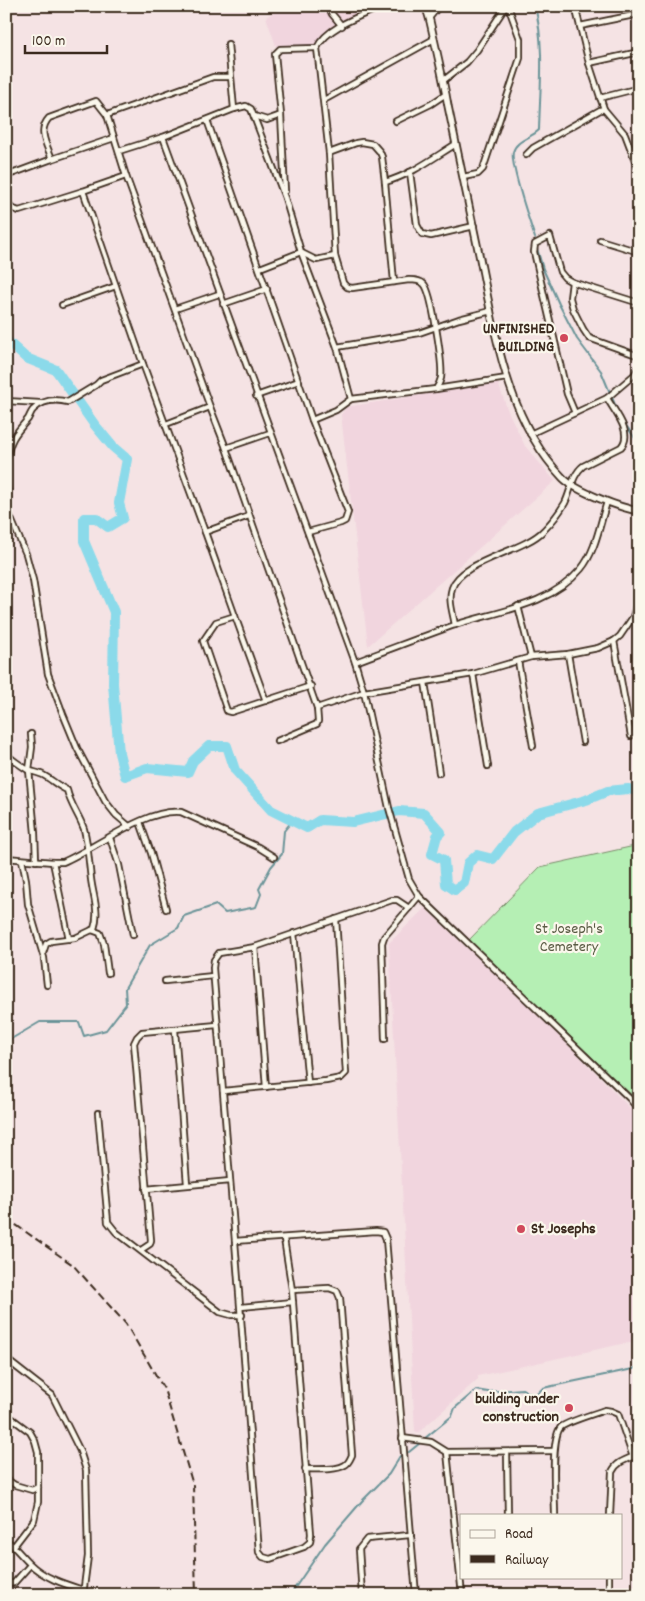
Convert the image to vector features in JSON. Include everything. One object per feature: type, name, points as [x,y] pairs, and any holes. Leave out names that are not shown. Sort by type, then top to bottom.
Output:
[{"type":"street","points":[[328,6],[342,26]]},
{"type":"street","points":[[383,6],[342,26],[322,40],[318,48],[329,153],[335,256],[343,283],[347,287],[352,288],[409,280],[424,284],[436,328],[441,356],[441,378],[436,389]]},
{"type":"street","points":[[425,6],[430,18],[444,80],[462,177],[507,378],[530,434],[546,458],[564,479],[572,485],[607,502],[628,509],[639,510]]},
{"type":"street","points":[[430,18],[439,6]]},
{"type":"street","points":[[444,80],[467,62],[507,6]]},
{"type":"street","points":[[462,177],[478,174],[483,169],[520,58],[520,39],[507,6]]},
{"type":"street","points":[[575,6],[589,63],[604,109],[625,134],[639,171]]},
{"type":"street","points":[[580,26],[639,14]]},
{"type":"street","points":[[324,100],[434,39]]},
{"type":"street","points":[[228,44],[234,109]]},
{"type":"street","points":[[285,198],[281,115],[275,54],[280,49],[318,48]]},
{"type":"street","points":[[589,63],[639,52]]},
{"type":"street","points":[[107,115],[213,77],[230,77]]},
{"type":"street","points":[[600,98],[639,88]]},
{"type":"street","points":[[396,122],[446,94]]},
{"type":"street","points":[[52,159],[43,131],[43,127],[49,118],[96,101],[107,115],[126,176],[226,448],[317,708],[318,724],[278,741]]},
{"type":"street","points":[[119,151],[163,137],[234,109],[244,106],[248,107],[254,116],[285,198],[301,252],[337,347],[351,399]]},
{"type":"street","points":[[526,155],[533,148],[604,109]]},
{"type":"street","points":[[254,116],[267,120],[281,115]]},
{"type":"street","points":[[207,120],[312,420],[348,512],[345,521],[308,532]]},
{"type":"street","points":[[163,137],[256,396],[308,532],[364,692],[389,808],[409,878],[419,896],[629,1098],[639,1110]]},
{"type":"street","points":[[6,176],[114,138]]},
{"type":"street","points":[[329,153],[356,143],[368,142],[377,147],[382,157],[394,282]]},
{"type":"street","points":[[385,182],[395,180],[410,172],[456,144]]},
{"type":"street","points":[[410,172],[417,224],[422,234],[430,236],[474,226]]},
{"type":"street","points":[[6,198],[11,208],[19,211],[83,192],[126,176]]},
{"type":"street","points":[[83,192],[143,364],[266,701]]},
{"type":"street","points":[[575,413],[567,394],[534,252],[535,244],[550,236],[560,272],[572,282],[639,303]]},
{"type":"street","points":[[600,240],[639,252]]},
{"type":"street","points":[[260,268],[301,252],[316,260],[335,256]]},
{"type":"street","points":[[572,282],[570,298],[573,309],[589,338],[639,356]]},
{"type":"street","points":[[62,305],[116,286]]},
{"type":"street","points":[[223,304],[267,290]]},
{"type":"street","points":[[175,309],[219,294]]},
{"type":"street","points":[[337,347],[419,333],[459,319],[491,312]]},
{"type":"street","points":[[6,401],[26,401],[38,404],[55,400],[68,402],[101,380],[143,364]]},
{"type":"street","points":[[530,434],[609,397],[634,375],[639,367]]},
{"type":"street","points":[[312,420],[336,410],[351,399],[507,378]]},
{"type":"street","points":[[256,396],[299,381]]},
{"type":"street","points":[[455,625],[450,603],[452,587],[458,579],[467,570],[530,541],[542,532],[553,521],[565,503],[578,470],[621,447],[626,440],[626,433],[609,397]]},
{"type":"street","points":[[6,461],[14,435],[29,417],[32,410],[44,402]]},
{"type":"street","points":[[166,424],[210,408]]},
{"type":"street","points":[[226,448],[270,433]]},
{"type":"street","points":[[6,484],[8,492],[6,498]]},
{"type":"street","points":[[354,662],[455,625],[539,600],[557,591],[583,567],[591,552],[607,502]]},
{"type":"street","points":[[6,507],[28,562],[33,580],[48,674],[63,714],[77,748],[105,801],[116,815],[130,826]]},
{"type":"street","points":[[205,532],[249,516]]},
{"type":"street","points":[[317,708],[364,692],[473,674],[531,657],[568,654],[598,648],[614,641],[633,617],[639,595]]},
{"type":"street","points":[[518,606],[531,657]]},
{"type":"street","points":[[235,616],[216,622],[203,642],[227,710],[232,712],[310,686]]},
{"type":"street","points":[[614,641],[631,736]]},
{"type":"street","points":[[568,654],[583,742]]},
{"type":"street","points":[[518,661],[533,746]]},
{"type":"street","points":[[473,674],[488,766]]},
{"type":"street","points":[[425,682],[439,773]]},
{"type":"street","points":[[31,734],[32,747],[29,770],[36,861]]},
{"type":"street","points":[[6,753],[9,758],[17,761],[29,770],[42,774],[67,790],[69,800],[84,829],[96,902],[97,920],[104,944],[108,973]]},
{"type":"street","points":[[6,858],[63,862],[130,826],[171,811],[181,812],[258,847],[274,857]]},
{"type":"street","points":[[140,822],[151,853],[166,909]]},
{"type":"street","points":[[110,838],[119,865],[133,935]]},
{"type":"street","points":[[22,860],[28,904],[43,952],[48,985]]},
{"type":"street","points":[[53,862],[69,939]]},
{"type":"street","points":[[385,1039],[382,943],[384,937],[419,896]]},
{"type":"street","points":[[284,1239],[292,1290],[311,1534],[310,1542],[304,1547],[270,1559],[263,1557],[259,1552],[242,1315],[217,1025],[214,960],[219,953],[255,946],[392,900],[397,900],[409,908]]},
{"type":"street","points":[[223,1091],[308,1083],[341,1078],[346,1073],[336,919]]},
{"type":"street","points":[[43,952],[46,944],[51,941],[69,939],[94,929],[97,920]]},
{"type":"street","points":[[92,930],[100,933]]},
{"type":"street","points":[[294,933],[308,1083]]},
{"type":"street","points":[[40,942],[46,944]]},
{"type":"street","points":[[255,946],[266,1087]]},
{"type":"street","points":[[165,981],[214,976]]},
{"type":"street","points":[[141,1250],[150,1244],[151,1240],[134,1043],[142,1032],[217,1025]]},
{"type":"street","points":[[175,1030],[188,1184]]},
{"type":"street","points":[[98,1113],[108,1222],[116,1232],[220,1312],[242,1315]]},
{"type":"street","points":[[146,1189],[230,1181]]},
{"type":"street","points":[[235,1241],[376,1231],[382,1232],[386,1239],[416,1595]]},
{"type":"street","points":[[292,1290],[329,1288],[337,1291],[340,1298],[352,1455],[349,1462],[344,1466],[326,1469],[305,1469]]},
{"type":"street","points":[[241,1307],[293,1302]]},
{"type":"street","points":[[6,1359],[52,1395],[80,1451],[86,1470],[87,1489],[88,1556],[83,1592],[55,1581],[30,1565],[14,1546],[6,1540]]},
{"type":"street","points":[[555,1514],[554,1451],[557,1434],[562,1426],[605,1410],[611,1410],[618,1414],[633,1457]]},
{"type":"street","points":[[6,1414],[30,1432],[36,1441],[38,1452],[38,1502],[34,1520],[14,1546]]},
{"type":"street","points":[[402,1438],[431,1442],[447,1452],[554,1451]]},
{"type":"street","points":[[447,1452],[460,1571]]},
{"type":"street","points":[[507,1452],[508,1514]]},
{"type":"street","points":[[610,1514],[612,1472],[618,1463],[639,1454]]},
{"type":"street","points":[[6,1479],[32,1490],[38,1488]]},
{"type":"street","points":[[362,1595],[359,1549],[363,1541],[410,1535]]},
{"type":"street","points":[[6,1584],[14,1583],[30,1565]]},
{"type":"street","points":[[461,1578],[462,1595]]},
{"type":"street","points":[[609,1578],[609,1595]]},
{"type":"shaded area","points":[[285,6],[375,6],[344,22],[317,45],[276,46],[266,17]]},
{"type":"shaded area","points":[[498,383],[508,411],[525,446],[555,481],[368,646],[341,415],[346,407]]},
{"type":"shaded area","name":"St Josephs","points":[[425,908],[562,1039],[639,1117],[639,1340],[478,1376],[478,1379],[419,1432],[415,1432],[389,943]]},
{"type":"green space","name":"St Joseph's Cemetery","points":[[639,845],[639,1102],[469,940],[540,867]]},
{"type":"waterway","points":[[535,6],[541,52],[539,130],[517,145],[513,152],[513,159],[521,194],[535,238]]},
{"type":"waterway","points":[[536,245],[543,269],[559,304],[577,339],[601,371],[618,412]]},
{"type":"waterway","points":[[6,340],[26,358],[56,370],[94,424],[113,447],[127,459],[119,503],[123,518],[108,527],[96,518],[84,518],[84,541],[114,612],[113,684],[119,753],[125,776],[147,768],[188,772],[193,761],[209,746],[227,746],[235,770],[271,810],[307,828],[320,820],[353,822],[399,811],[424,813],[441,832],[437,836],[432,854],[444,860],[446,884],[455,890],[464,883],[468,863],[477,855],[493,859],[514,832],[538,813],[586,800],[608,791],[628,789],[639,791]]},
{"type":"waterway","points":[[623,421],[639,444]]},
{"type":"waterway","points":[[639,774],[637,782],[639,788]]},
{"type":"waterway","points":[[6,1042],[40,1022],[79,1022],[84,1036],[106,1030],[126,1004],[125,988],[150,945],[178,928],[184,916],[216,905],[225,913],[256,907],[261,894],[259,889],[271,867],[282,854],[284,831],[292,821]]},
{"type":"waterway","points":[[424,1439],[452,1416],[455,1408],[476,1390],[488,1392],[522,1389],[535,1396],[543,1388],[633,1369],[639,1366]]},
{"type":"waterway","points":[[409,1452],[420,1443]]},
{"type":"waterway","points":[[290,1595],[325,1544],[362,1501],[389,1474],[400,1456]]},
{"type":"railway","points":[[6,1218],[73,1265],[126,1324],[164,1389],[193,1485],[196,1595]]},
{"type":"place","name":"UNFINISHED BUILDING","points":[[564,338]]},
{"type":"place","name":"St Josephs","points":[[521,1229]]},
{"type":"place","name":"building under construction","points":[[569,1408]]}]
